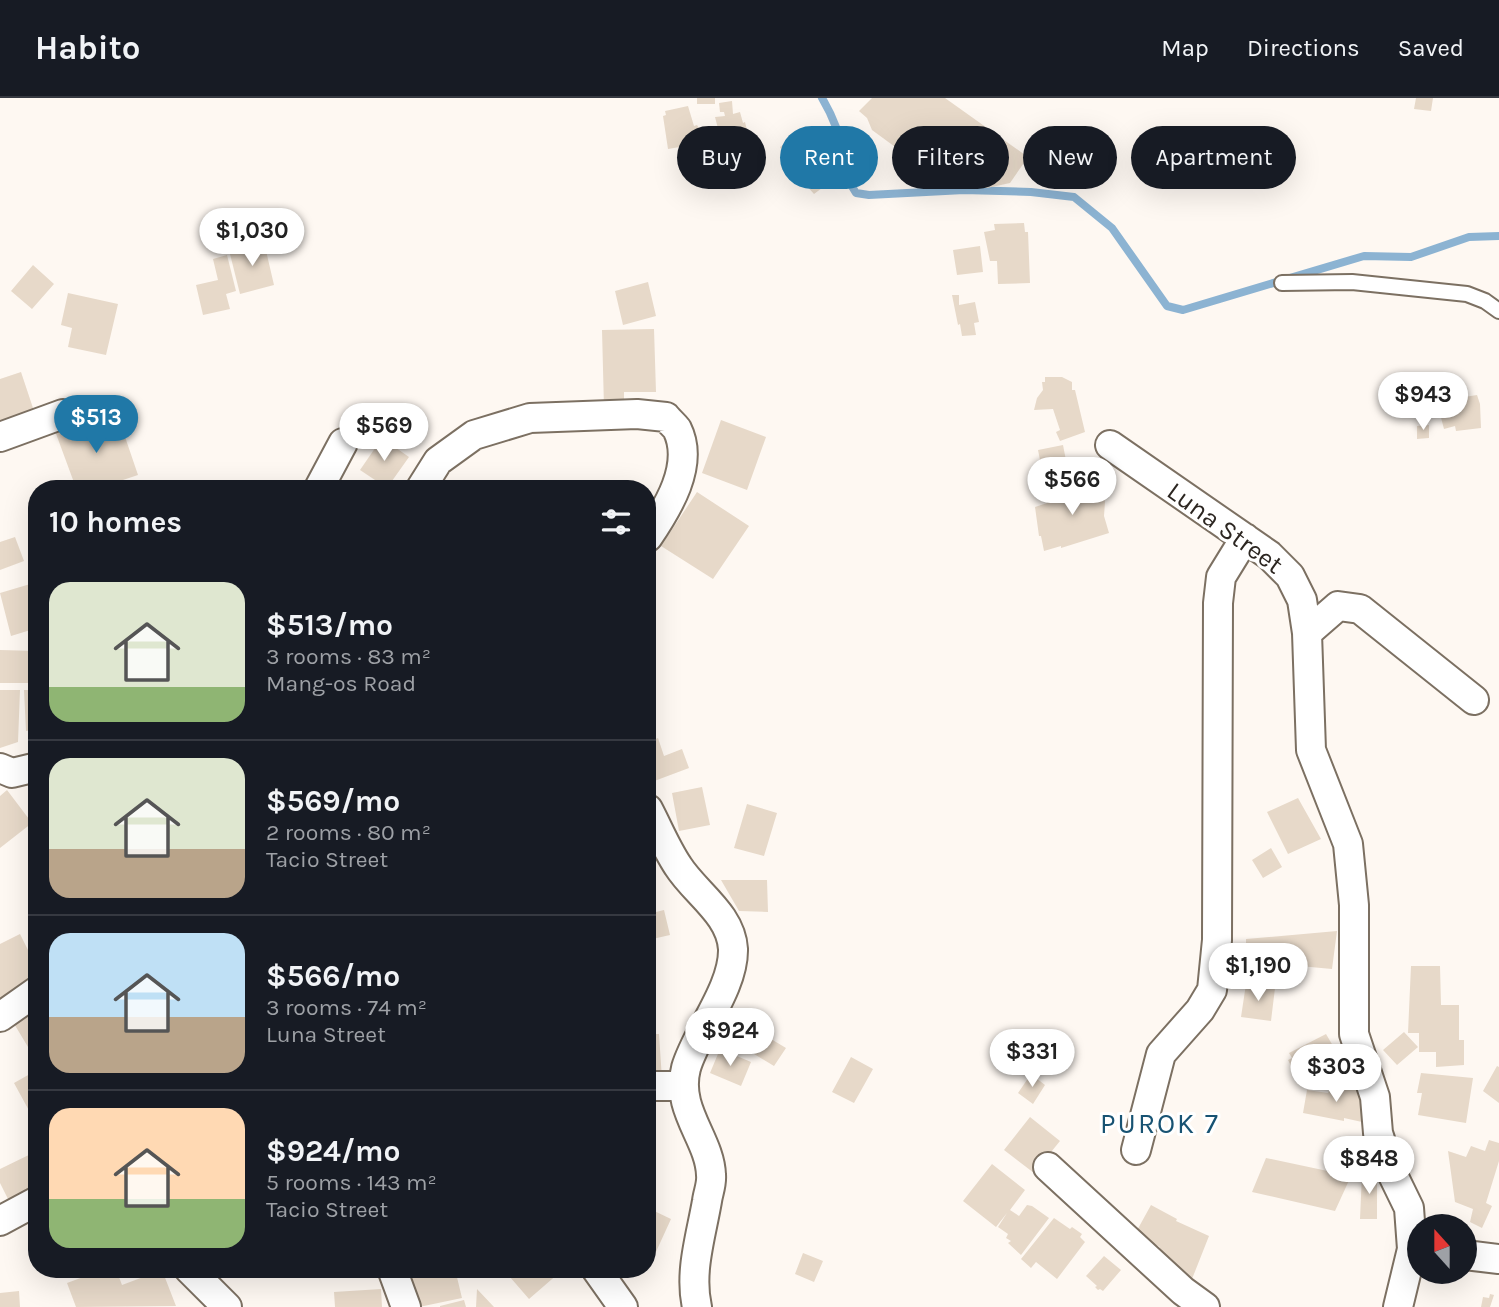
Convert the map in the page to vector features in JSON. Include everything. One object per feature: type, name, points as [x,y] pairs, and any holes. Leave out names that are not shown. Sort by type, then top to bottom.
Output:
[{"type":"street","points":[[0,437],[63,414]]},
{"type":"street","points":[[426,480],[438,461],[474,435],[530,418],[637,414],[666,417],[677,430],[682,451],[681,469],[673,498],[656,525]]},
{"type":"street","points":[[323,480],[343,443]]},
{"type":"street","name":"Luna Street","points":[[1110,445],[1269,555],[1290,576],[1302,600],[1307,633],[1311,750],[1348,844],[1352,874],[1355,943],[1354,1034],[1375,1097],[1378,1133],[1389,1167],[1410,1214]]},
{"type":"street","points":[[1136,1150],[1161,1054],[1200,1010],[1212,990],[1217,940],[1218,603],[1220,577],[1245,538]]},
{"type":"street","points":[[1307,633],[1338,606],[1360,609],[1474,700]]},
{"type":"street","points":[[0,768],[12,773],[28,769]]},
{"type":"street","points":[[656,824],[679,867],[727,924],[733,949],[716,1005],[687,1066],[683,1086],[712,1176],[695,1267],[694,1296],[697,1307]]},
{"type":"street","points":[[0,1017],[28,998]]},
{"type":"street","points":[[656,1086],[683,1086]]},
{"type":"street","points":[[1048,1167],[1183,1292],[1205,1307]]},
{"type":"street","points":[[0,1221],[28,1206]]},
{"type":"street","points":[[1477,1256],[1499,1259]]},
{"type":"street","points":[[199,1278],[227,1307]]},
{"type":"street","points":[[394,1278],[405,1307]]},
{"type":"street","points":[[602,1278],[623,1307]]},
{"type":"street","name":"Luna Street","points":[[1398,1307],[1407,1278]]},
{"type":"lane","points":[[1282,283],[1352,282],[1467,294],[1485,301],[1499,311]]},
{"type":"building","points":[[697,98],[715,98],[715,104],[697,104]]},
{"type":"building","points":[[872,98],[945,98],[984,126],[892,126],[892,145],[878,134],[878,126],[870,126],[867,118],[859,111]]},
{"type":"building","points":[[1416,98],[1433,98],[1431,111],[1414,109]]},
{"type":"building","points":[[732,101],[733,114],[740,112],[746,126],[717,126],[715,117],[725,116],[724,112],[720,112],[719,103]]},
{"type":"building","points":[[688,106],[694,126],[677,126],[677,147],[668,149],[663,116],[666,115],[665,111]]},
{"type":"building","points":[[1009,143],[1023,153],[1023,164],[1010,183]]},
{"type":"building","points":[[1024,223],[1025,232],[1028,232],[1030,283],[998,284],[997,261],[990,261],[984,232],[995,230],[994,224]]},
{"type":"building","points":[[264,242],[274,285],[240,294],[229,250]]},
{"type":"building","points":[[980,246],[983,272],[957,275],[953,250]]},
{"type":"building","points":[[227,255],[236,291],[226,294],[230,309],[203,315],[196,285],[218,280],[213,259]]},
{"type":"building","points":[[33,265],[54,284],[32,309],[11,291]]},
{"type":"building","points":[[648,282],[656,316],[623,325],[615,291]]},
{"type":"building","points":[[68,293],[118,304],[106,355],[68,347],[72,328],[61,325]]},
{"type":"building","points":[[952,295],[959,295],[959,305],[975,302],[979,322],[974,323],[976,335],[962,336]]},
{"type":"building","points":[[654,329],[656,392],[624,392],[624,408],[604,408],[602,330]]},
{"type":"building","points":[[21,372],[34,411],[0,422],[0,379]]},
{"type":"building","points":[[1045,377],[1062,377],[1072,382],[1085,432],[1060,441],[1056,432],[1060,430],[1053,409],[1034,410],[1037,398],[1043,390],[1042,382],[1045,382]]},
{"type":"building","points":[[1477,395],[1481,428],[1456,431],[1455,426],[1444,429],[1439,410],[1452,403],[1452,399]]},
{"type":"building","points":[[94,417],[101,435],[122,428],[138,475],[123,480],[73,480],[55,431]]},
{"type":"building","points":[[721,420],[766,437],[747,490],[702,473]]},
{"type":"building","points":[[1429,425],[1429,438],[1417,439],[1417,426]]},
{"type":"building","points":[[382,438],[409,457],[393,480],[375,480],[360,470]]},
{"type":"building","points":[[1063,445],[1072,491],[1043,497],[1035,468],[1041,465],[1038,450]]},
{"type":"building","points":[[1099,482],[1109,533],[1044,551],[1035,507],[1047,503],[1046,499]]},
{"type":"building","points":[[697,492],[749,526],[713,579],[661,546]]},
{"type":"building","points":[[15,537],[24,561],[0,570],[0,542]]},
{"type":"building","points":[[28,585],[28,631],[11,636],[0,593]]},
{"type":"building","points":[[0,650],[28,651],[28,683],[0,683]]},
{"type":"building","points":[[0,690],[20,690],[18,742],[0,748]]},
{"type":"building","points":[[24,690],[28,690],[28,731]]},
{"type":"building","points":[[658,738],[664,756],[682,749],[689,768],[656,780]]},
{"type":"building","points":[[702,787],[710,825],[679,831],[672,793]]},
{"type":"building","points":[[7,790],[28,818],[28,826],[0,848],[0,796]]},
{"type":"building","points":[[1298,798],[1321,839],[1288,854],[1267,812]]},
{"type":"building","points":[[747,804],[777,813],[764,856],[734,848]]},
{"type":"building","points":[[1271,848],[1282,867],[1263,878],[1252,860]]},
{"type":"building","points":[[721,880],[767,880],[768,912],[739,911]]},
{"type":"building","points":[[664,910],[670,935],[656,938],[656,912]]},
{"type":"building","points":[[1337,931],[1332,969],[1246,961],[1246,939]]},
{"type":"building","points":[[20,934],[28,950],[28,984],[0,998],[0,944]]},
{"type":"building","points":[[1411,966],[1440,966],[1441,1005],[1459,1005],[1459,1040],[1464,1040],[1464,1065],[1436,1067],[1436,1052],[1419,1052],[1419,1033],[1408,1033]]},
{"type":"building","points":[[1246,984],[1275,988],[1271,1021],[1241,1017]]},
{"type":"building","points":[[28,1013],[28,1047],[13,1022]]},
{"type":"building","points":[[734,1016],[759,1027],[747,1052],[722,1040]]},
{"type":"building","points":[[1404,1032],[1418,1047],[1397,1065],[1383,1050]]},
{"type":"building","points":[[656,1034],[659,1034],[662,1079],[656,1079]]},
{"type":"building","points":[[1326,1034],[1346,1068],[1317,1084],[1315,1080],[1302,1087],[1288,1060],[1292,1058],[1289,1053]]},
{"type":"building","points":[[766,1036],[786,1048],[774,1066],[754,1054]]},
{"type":"building","points":[[720,1049],[751,1062],[741,1086],[710,1073]]},
{"type":"building","points":[[851,1057],[873,1069],[854,1103],[832,1092]]},
{"type":"building","points":[[1497,1066],[1499,1067],[1499,1103],[1483,1091]]},
{"type":"building","points":[[1421,1073],[1473,1078],[1466,1123],[1418,1115],[1422,1093],[1417,1093]]},
{"type":"building","points":[[1031,1074],[1045,1085],[1033,1104],[1018,1093]]},
{"type":"building","points":[[28,1075],[28,1109],[14,1083]]},
{"type":"building","points":[[1344,1083],[1355,1086],[1361,1095],[1366,1110],[1362,1122],[1303,1113],[1307,1090],[1328,1093]]},
{"type":"building","points":[[1030,1117],[1060,1141],[1034,1173],[1004,1150]]},
{"type":"building","points":[[1489,1140],[1499,1143],[1499,1161],[1486,1203],[1492,1206],[1482,1228],[1477,1226],[1477,1214],[1472,1214],[1473,1209],[1455,1202],[1448,1151],[1466,1157],[1471,1146],[1485,1151]]},
{"type":"building","points":[[28,1155],[28,1194],[10,1203],[0,1183],[0,1169]]},
{"type":"building","points":[[1266,1158],[1351,1176],[1335,1211],[1252,1192]]},
{"type":"building","points":[[992,1164],[1025,1190],[1010,1210],[1019,1216],[1027,1205],[1032,1206],[1049,1218],[1021,1255],[1008,1243],[1011,1241],[1006,1238],[1008,1234],[998,1227],[1007,1213],[996,1227],[963,1201]]},
{"type":"building","points":[[1362,1173],[1377,1173],[1377,1219],[1360,1219]]},
{"type":"building","points":[[1151,1205],[1177,1219],[1176,1221],[1209,1236],[1192,1279],[1153,1262],[1160,1247],[1135,1234]]},
{"type":"building","points":[[656,1212],[671,1219],[656,1252]]},
{"type":"building","points":[[1054,1218],[1082,1234],[1080,1237],[1085,1242],[1057,1279],[1036,1262],[1031,1268],[1021,1259]]},
{"type":"building","points":[[803,1253],[823,1261],[814,1282],[795,1274]]},
{"type":"building","points":[[1104,1256],[1121,1270],[1103,1291],[1098,1290],[1086,1276]]},
{"type":"building","points":[[81,1278],[119,1278],[122,1285],[141,1278],[165,1278],[176,1306],[76,1307],[67,1283]]},
{"type":"building","points":[[412,1278],[457,1278],[462,1298],[419,1307]]},
{"type":"building","points":[[511,1278],[553,1278],[529,1299]]},
{"type":"building","points":[[381,1289],[382,1307],[335,1307],[334,1292]]},
{"type":"building","points":[[477,1289],[494,1307],[476,1307]]},
{"type":"building","points":[[19,1291],[20,1307],[0,1307],[0,1293]]},
{"type":"building","points":[[1490,1294],[1494,1295],[1490,1307],[1481,1307],[1483,1297],[1489,1298]]},
{"type":"building","points":[[464,1300],[466,1307],[440,1307],[440,1306]]},
{"type":"waterway","points":[[822,98],[837,128],[850,181],[856,193],[869,195],[964,190],[1031,192],[1074,197],[1112,228],[1167,306],[1183,310],[1364,256],[1411,257],[1469,237],[1499,236]]},
{"type":"district","name":"PUROK 7","points":[[1160,1123]]}]
